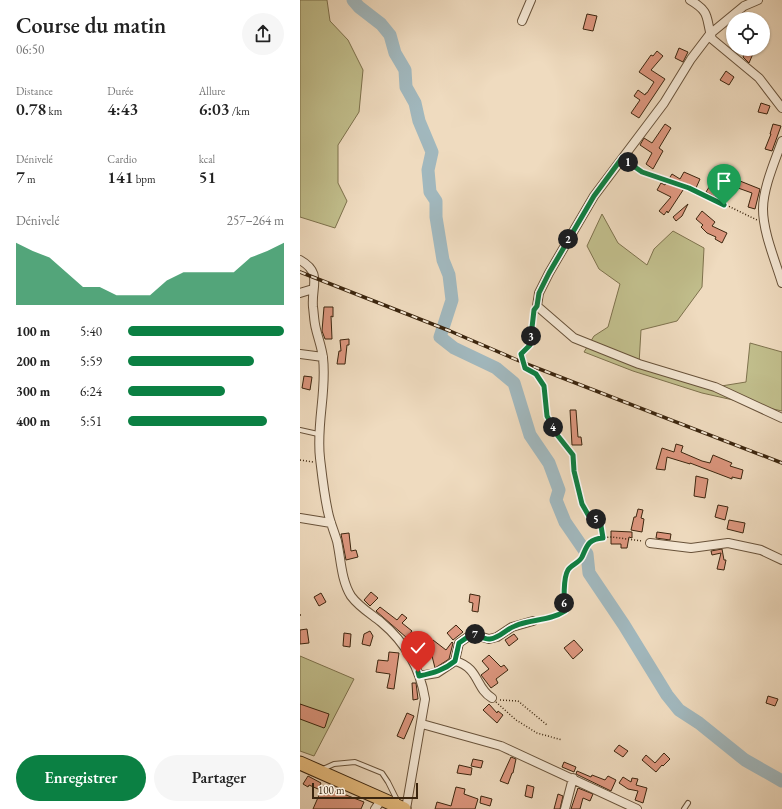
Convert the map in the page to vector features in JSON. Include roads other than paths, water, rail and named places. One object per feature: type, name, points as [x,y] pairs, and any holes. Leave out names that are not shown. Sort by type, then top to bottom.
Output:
[{"type":"main road","points":[[300,762],[378,804],[403,809]]},
{"type":"street","points":[[522,21],[531,0]]},
{"type":"street","points":[[690,0],[701,7],[709,19],[712,40],[759,78],[782,108]]},
{"type":"street","points":[[758,0],[744,6],[710,34],[691,59],[664,103],[594,196],[549,273],[539,293],[537,306],[574,338],[639,364],[715,387],[782,418]]},
{"type":"street","points":[[782,141],[766,192],[763,208],[764,223],[782,283]]},
{"type":"street","points":[[300,260],[309,265],[315,278],[313,288],[313,306],[316,329],[323,357],[324,380],[318,434],[320,463],[328,512],[345,582],[351,596],[357,603],[392,631],[409,651],[423,684],[426,699],[422,724],[403,809]]},
{"type":"street","points":[[300,293],[313,288]]},
{"type":"street","points":[[300,354],[323,357]]},
{"type":"street","points":[[300,518],[331,523]]},
{"type":"street","points":[[650,543],[677,548],[690,548],[728,543],[761,550],[782,560]]},
{"type":"street","points":[[419,676],[437,673],[455,661],[459,643],[472,634],[489,639],[497,637],[512,627],[533,621]]},
{"type":"street","points":[[455,661],[462,663],[471,669],[487,696],[492,698]]},
{"type":"street","points":[[422,724],[501,746],[573,778],[617,801],[637,809]]},
{"type":"street","points":[[565,809],[573,778]]},
{"type":"lane","points":[[521,354],[530,345],[534,310],[537,306]]},
{"type":"lane","points":[[300,430],[318,434]]},
{"type":"lane","points":[[319,771],[334,764],[355,762],[382,773],[403,809]]},
{"type":"lane","points":[[684,809],[688,803]]},
{"type":"waterway","points":[[353,0],[359,7],[381,24],[390,35],[395,53],[405,70],[406,87],[415,103],[419,121],[432,152],[428,170],[430,192],[436,201],[436,217],[443,260],[449,275],[452,300],[440,337],[454,348],[496,368],[514,383],[530,435],[549,463],[559,490],[556,500],[565,522],[587,554],[589,573],[624,625],[667,695],[679,710],[699,723],[745,760],[782,781]]},
{"type":"railway","points":[[300,272],[450,331],[524,363],[782,463]]}]
